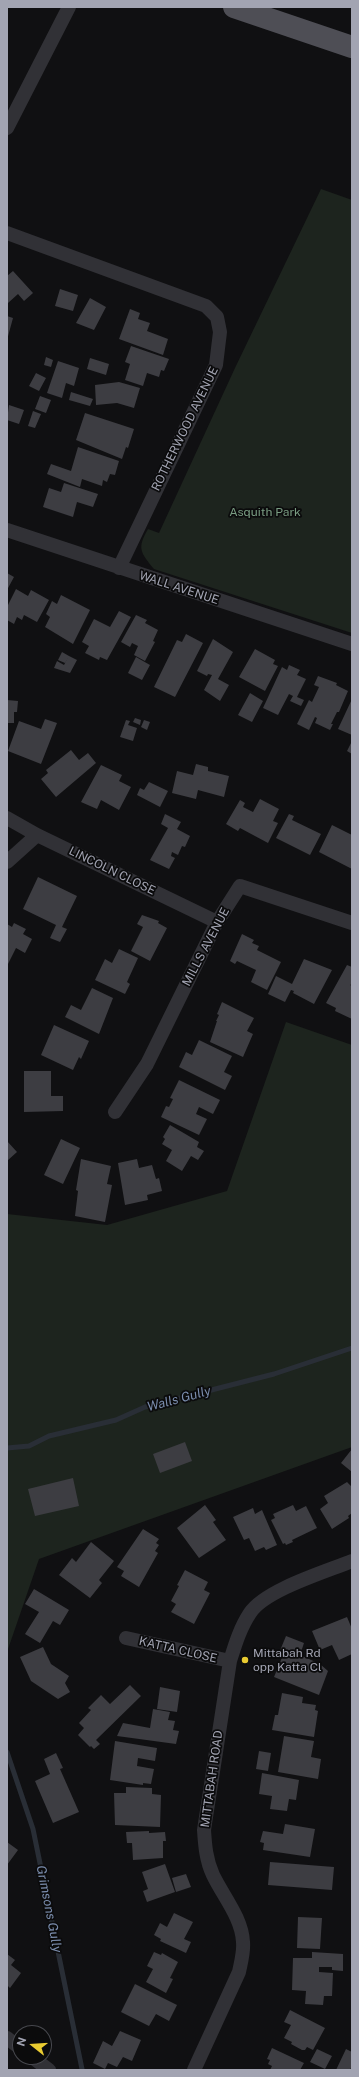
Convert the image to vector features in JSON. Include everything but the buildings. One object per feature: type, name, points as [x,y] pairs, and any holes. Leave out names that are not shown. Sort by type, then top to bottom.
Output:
[{"type":"main road","points":[[234,7],[352,47]]},
{"type":"street","points":[[7,128],[69,7]]},
{"type":"street","name":"ROTHERWOOD AVENUE","points":[[7,233],[206,306],[216,318],[220,332],[216,365],[119,568]]},
{"type":"street","name":"WALL AVENUE","points":[[7,530],[352,644]]},
{"type":"street","name":"LINCOLN CLOSE","points":[[7,818],[37,835],[218,922]]},
{"type":"street","points":[[7,862],[37,835]]},
{"type":"street","name":"MILLS AVENUE","points":[[115,1112],[147,1064],[218,922],[240,886],[352,923]]},
{"type":"street","name":"MITTABAH ROAD","points":[[194,2070],[239,1972],[242,1956],[243,1941],[240,1924],[212,1873],[205,1852],[204,1830],[230,1662],[240,1630],[250,1612],[261,1602],[274,1593],[352,1561]]},
{"type":"street","name":"KATTA CLOSE","points":[[126,1638],[230,1662]]},
{"type":"green space","name":"Asquith Park","points":[[321,189],[352,200],[352,633],[154,569],[143,554],[141,546],[148,529],[159,533],[235,368]]},
{"type":"green space","points":[[286,1022],[352,1045],[352,1447],[39,1559],[7,1652],[7,1214],[107,1225],[227,1191]]},
{"type":"waterway","name":"Walls Gully","points":[[7,1448],[29,1446],[49,1436],[116,1420],[145,1407],[274,1374],[352,1348]]},
{"type":"waterway","name":"Grimsons Gully","points":[[7,1752],[33,1829],[82,2069]]},
{"type":"place","name":"Mittabah Rd opp Katta Cl","points":[[245,1660]]}]
